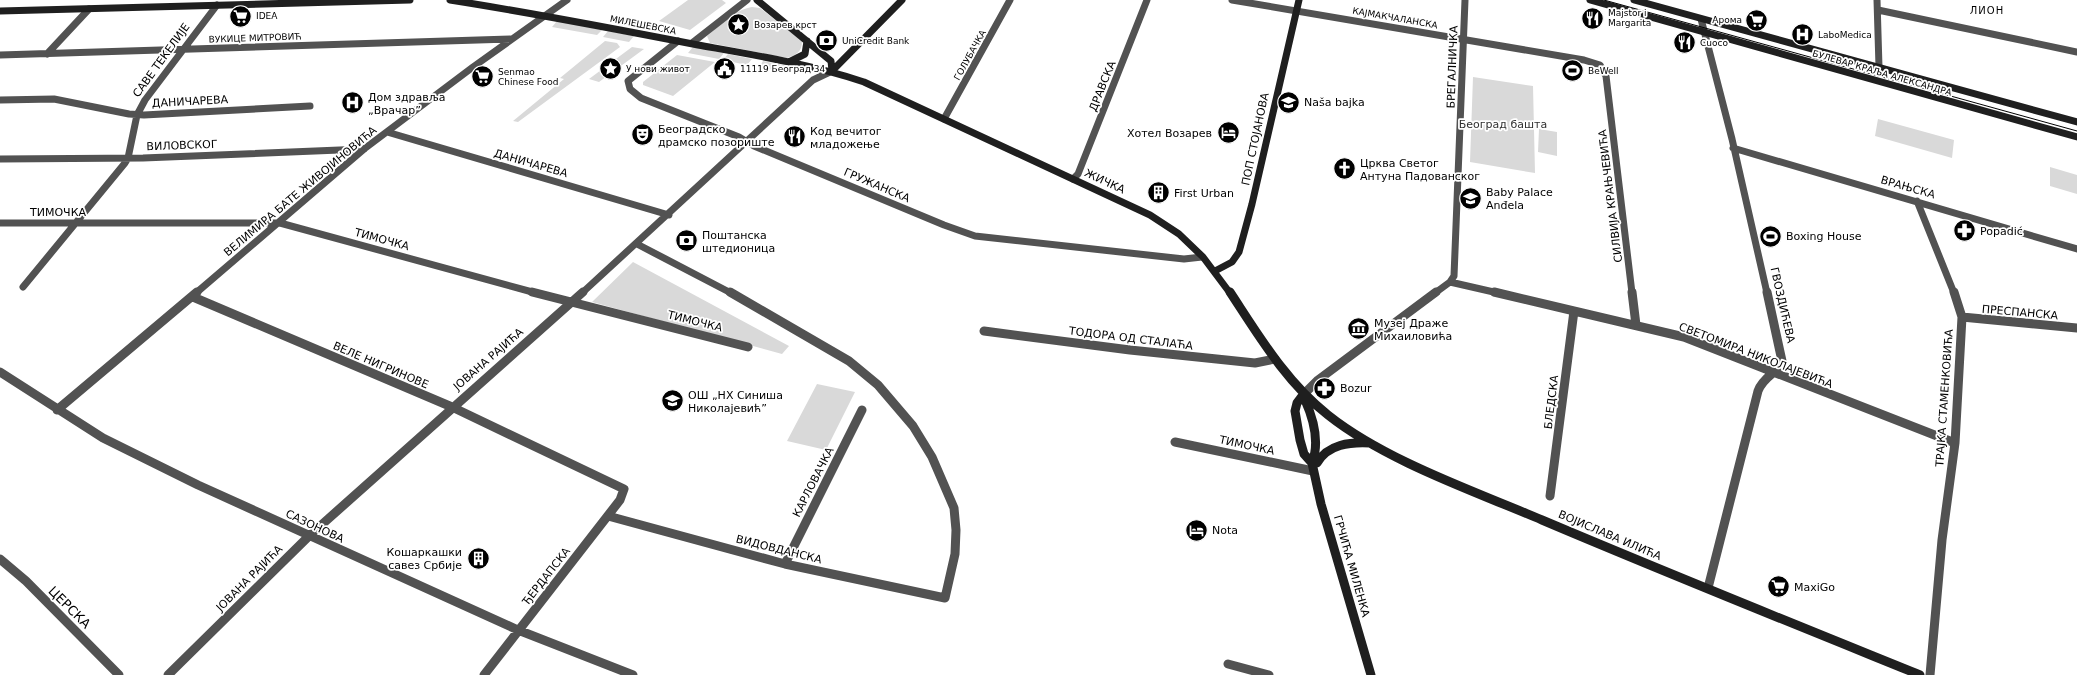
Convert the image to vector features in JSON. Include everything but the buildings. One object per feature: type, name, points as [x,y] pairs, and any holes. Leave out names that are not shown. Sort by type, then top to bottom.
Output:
[{"type":"main road","points":[[0,11],[410,0]]},
{"type":"main road","name":"МИЛЕШЕВСКА","points":[[450,0],[544,15],[832,71]]},
{"type":"main road","points":[[757,0],[831,61],[832,71]]},
{"type":"main road","points":[[832,71],[902,0]]},
{"type":"main road","name":"ПОП СТОЈАНОВА","points":[[1215,271],[1232,262],[1239,252],[1252,204],[1299,0]]},
{"type":"main road","name":"БУЛЕВАР КРАЉА АЛЕКСАНДРА","points":[[1590,0],[2077,137]]},
{"type":"main road","name":"БУЛЕВАР КРАЉА АЛЕКСАНДРА","points":[[1634,0],[2077,122]]},
{"type":"main road","points":[[789,62],[805,54],[807,41]]},
{"type":"main road","name":"ЖИЧКА","points":[[832,71],[864,82],[1163,221],[1178,231],[1215,271],[1275,359],[1303,396]]},
{"type":"main road","name":"ВОЈИСЛАВА ИЛИЋА","points":[[1303,396],[1327,415],[1371,443],[1450,482],[1920,675]]},
{"type":"main road","name":"ГРЧИЋА МИЛЕНКА","points":[[1303,396],[1296,406],[1296,423],[1302,449],[1312,467],[1372,675]]},
{"type":"main road","name":"ГРЧИЋА МИЛЕНКА","points":[[1303,396],[1309,409],[1315,436],[1316,455],[1312,467]]},
{"type":"main road","points":[[1312,467],[1322,455],[1337,446],[1358,442],[1371,443]]},
{"type":"street","points":[[486,5],[491,0]]},
{"type":"street","name":"ВЕЛИМИРА БАТЕ ЖИВОЈИНОВИЋА","points":[[57,410],[193,297],[364,149],[511,39],[567,0]]},
{"type":"street","points":[[692,43],[747,0]]},
{"type":"street","name":"ГОЛУБАЧКА","points":[[944,119],[1010,0]]},
{"type":"street","name":"ДРАВСКА","points":[[1073,179],[1078,174],[1147,0]]},
{"type":"street","name":"КАЈМАКЧАЛАНСКА","points":[[1232,0],[1592,61],[1601,65]]},
{"type":"street","name":"БРЕГАЛНИЧКА","points":[[1450,282],[1455,270],[1465,0]]},
{"type":"street","points":[[1878,0],[1879,67]]},
{"type":"street","name":"САВЕ ТЕКЕЛИЈЕ","points":[[23,288],[128,158],[138,115],[145,100],[216,5]]},
{"type":"street","points":[[47,54],[89,9]]},
{"type":"street","points":[[1878,10],[2077,52]]},
{"type":"street","name":"ГВОЗДИЋЕВА","points":[[1702,18],[1781,352],[1781,365],[1773,373],[1767,376],[1761,384],[1752,409],[1708,588]]},
{"type":"street","name":"ВУКИЦЕ МИТРОВИЋ","points":[[0,55],[511,39]]},
{"type":"street","name":"ГРУЖАНСКА","points":[[678,41],[631,77],[628,83],[630,89],[640,98],[739,137],[747,143],[944,225],[989,239],[1184,259],[1202,257]]},
{"type":"street","name":"СИЛВИЈА КРАЊЧЕВИЋА","points":[[1601,65],[1606,76],[1636,325]]},
{"type":"street","name":"ЈОВАНА РАЈИЋА","points":[[168,675],[309,536],[452,407],[637,244],[813,80],[832,71]]},
{"type":"street","name":"ДАНИЧАРЕВА","points":[[0,100],[54,98],[138,115],[310,106]]},
{"type":"street","name":"ДАНИЧАРЕВА","points":[[387,132],[669,214]]},
{"type":"street","name":"ВРАЊСКА","points":[[1733,148],[2077,249]]},
{"type":"street","name":"ВИЛОВСКОГ","points":[[0,159],[128,158],[364,149]]},
{"type":"street","name":"ТРАЈКА СТАМЕНКОВИЋА","points":[[1916,201],[1958,303],[1962,317],[1955,443],[1942,540],[1930,675]]},
{"type":"street","name":"ТИМОЧКА","points":[[0,224],[280,223],[571,303],[748,346]]},
{"type":"street","name":"ВИДОВДАНСКА","points":[[608,516],[785,564],[945,598],[951,581],[955,551],[954,508],[935,463],[915,427],[900,408],[864,372],[812,339],[752,304],[637,244]]},
{"type":"street","points":[[1303,396],[1320,378],[1450,282]]},
{"type":"street","name":"СВЕТОМИРА НИКОЛАЈЕВИЋА","points":[[1450,282],[1684,337],[1955,443]]},
{"type":"street","name":"ВЕЛЕ НИГРИНОВЕ","points":[[193,297],[452,407],[604,478],[624,489]]},
{"type":"street","name":"БЛЕДСКА","points":[[1550,496],[1574,311]]},
{"type":"street","name":"ПРЕСПАНСКА","points":[[1962,317],[2077,328]]},
{"type":"street","name":"ТОДОРА ОД СТАЛАЋА","points":[[984,331],[1130,350],[1247,362],[1260,363],[1275,359]]},
{"type":"street","name":"САЗОНОВА","points":[[0,372],[57,410],[103,438],[139,456],[309,536],[518,630],[633,675]]},
{"type":"street","name":"КАРЛОВАЧКА","points":[[785,564],[862,410]]},
{"type":"street","name":"ТИМОЧКА","points":[[1175,442],[1312,467]]},
{"type":"street","name":"ЂЕРДАПСКА","points":[[484,675],[608,516],[620,500],[624,489]]},
{"type":"street","name":"ЦЕРСКА","points":[[0,559],[26,581],[119,675]]},
{"type":"street","points":[[1228,664],[1269,675]]},
{"type":"green space","points":[[688,0],[722,0],[726,3],[690,30],[659,21]]},
{"type":"green space","points":[[752,7],[760,8],[802,41],[800,50],[793,56],[787,58],[710,43],[707,36],[739,11]]},
{"type":"green space","points":[[557,21],[602,30],[597,35],[552,27]]},
{"type":"green space","points":[[608,31],[634,36],[629,42],[603,37]]},
{"type":"green space","points":[[605,41],[617,43],[620,47],[518,122],[513,121],[564,79],[560,78]]},
{"type":"green space","points":[[632,47],[644,49],[599,82],[589,79]]},
{"type":"green space","points":[[693,47],[724,53],[719,59],[688,53]]},
{"type":"green space","points":[[728,54],[752,59],[747,65],[723,60]]},
{"type":"green space","points":[[677,55],[715,62],[673,96],[643,85],[643,82]]},
{"type":"green space","points":[[763,61],[787,66],[783,72],[759,67]]},
{"type":"green space","name":"Београд башта","points":[[1473,77],[1533,86],[1535,173],[1470,162]]},
{"type":"green space","points":[[1878,119],[1954,140],[1952,158],[1875,136]]},
{"type":"green space","points":[[1539,129],[1557,132],[1557,156],[1538,152]]},
{"type":"green space","points":[[2050,167],[2077,175],[2077,194],[2050,186]]},
{"type":"green space","points":[[633,262],[789,346],[782,354],[592,302]]},
{"type":"green space","points":[[817,384],[855,392],[826,450],[787,441]]},
{"type":"tram line","points":[[1604,0],[2077,131]]},
{"type":"place","name":"IDEA","points":[[240,16]]},
{"type":"place","name":"Majstor i Margarita","points":[[1592,18]]},
{"type":"place","name":"Арома","points":[[1757,20]]},
{"type":"place","name":"Возарев крст","points":[[739,25]]},
{"type":"place","name":"LaboMedica","points":[[1803,35]]},
{"type":"place","name":"UniCredit Bank","points":[[827,41]]},
{"type":"place","name":"Cuoco","points":[[1685,43]]},
{"type":"place","name":"У нови живот","points":[[610,69]]},
{"type":"place","name":"11119 Београд 34","points":[[724,69]]},
{"type":"place","name":"BeWell","points":[[1572,71]]},
{"type":"place","name":"Senmao Chinese Food","points":[[482,77]]},
{"type":"place","name":"Naša bajka","points":[[1288,102]]},
{"type":"place","name":"Дом здравља „Врачар”","points":[[353,103]]},
{"type":"place","name":"Хотел Возарев","points":[[1228,133]]},
{"type":"place","name":"Београдско драмско позориште","points":[[642,135]]},
{"type":"place","name":"Код вечитог младожење","points":[[794,137]]},
{"type":"place","name":"Црква Светог Антуна Падованског","points":[[1344,169]]},
{"type":"place","name":"First Urban","points":[[1159,193]]},
{"type":"place","name":"Baby Palace Anđela","points":[[1471,198]]},
{"type":"place","name":"Popadić","points":[[1965,231]]},
{"type":"place","name":"Boxing House","points":[[1770,236]]},
{"type":"place","name":"Поштанска штедионица","points":[[686,241]]},
{"type":"place","name":"Музеј Драже Михаиловића","points":[[1358,329]]},
{"type":"place","name":"Bozur","points":[[1324,388]]},
{"type":"place","name":"ОШ „НХ Синиша Николајевић”","points":[[672,401]]},
{"type":"place","name":"Nota","points":[[1197,530]]},
{"type":"place","name":"Кошаркашки савез Србије","points":[[478,558]]},
{"type":"place","name":"MaxiGo","points":[[1779,587]]},
{"type":"district","name":"ЛИОН","points":[[1987,10]]}]
